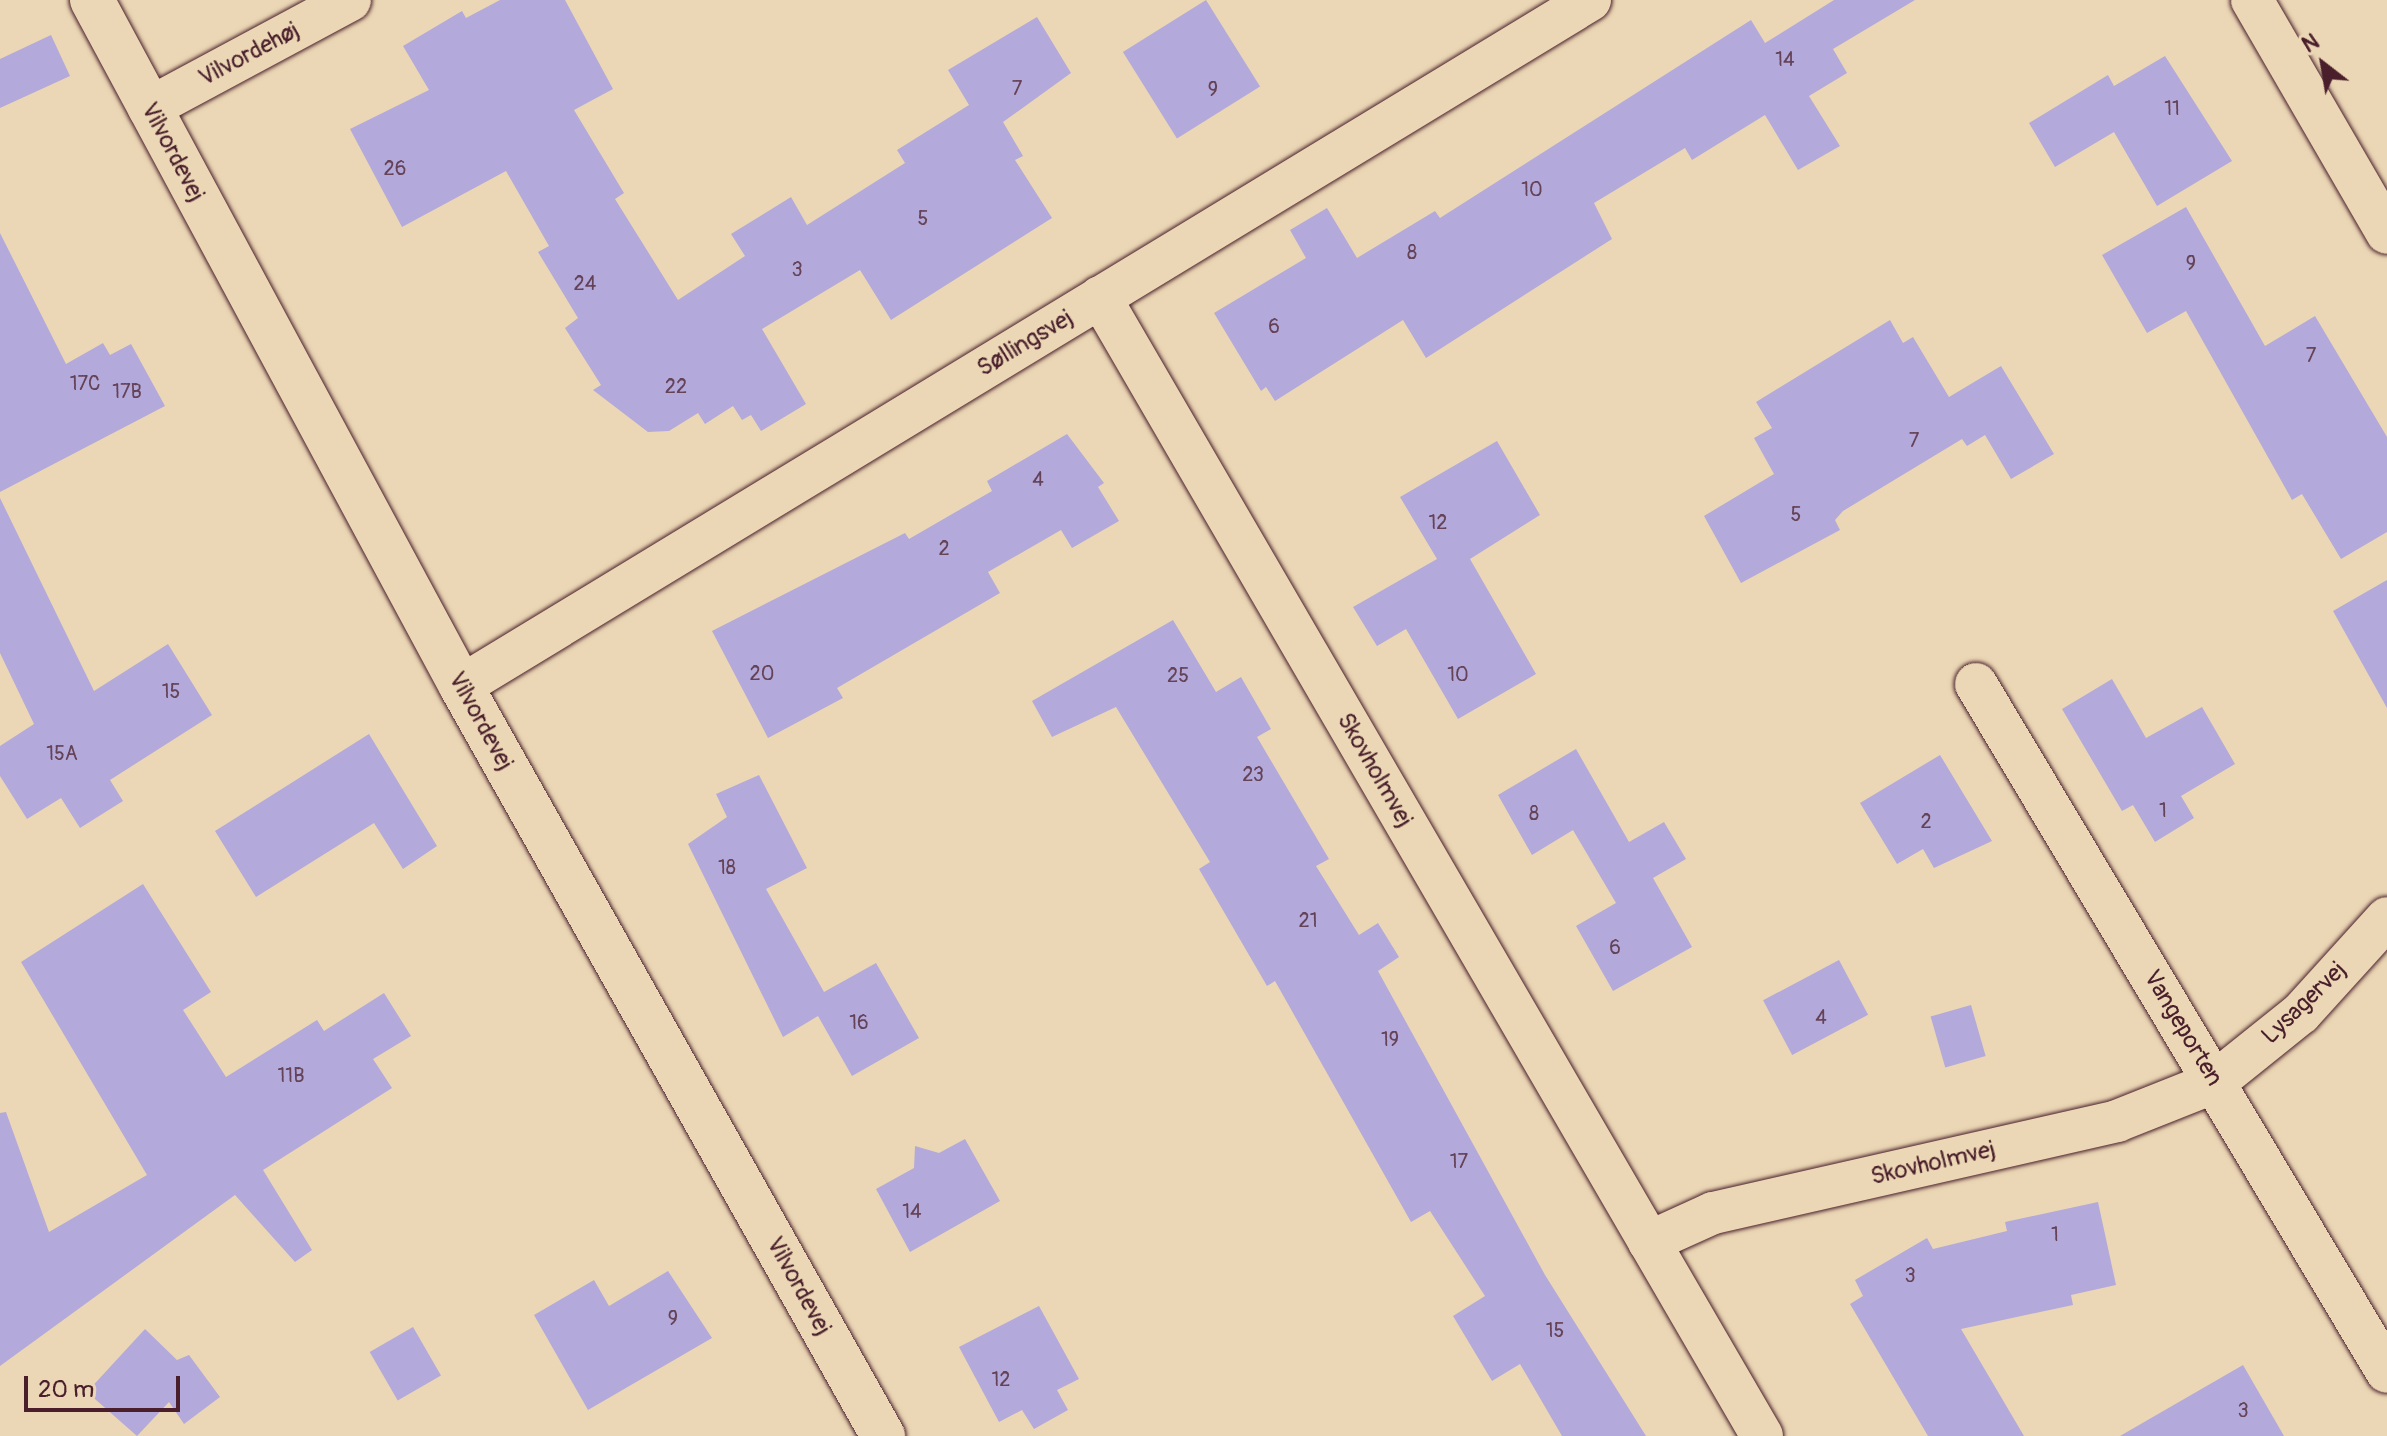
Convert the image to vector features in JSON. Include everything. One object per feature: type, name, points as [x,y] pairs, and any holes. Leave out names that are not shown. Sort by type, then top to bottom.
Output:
[{"type":"street","name":"Vilvordevej","points":[[92,0],[461,686],[883,1436]]},
{"type":"street","name":"Vilvordehøj","points":[[149,108],[350,0]]},
{"type":"street","name":"Søllingsvej","points":[[461,686],[1590,0]]},
{"type":"street","points":[[2252,0],[2387,233]]},
{"type":"street","name":"Skovholmvej","points":[[1100,297],[1762,1436]]},
{"type":"street","name":"Vangeporten","points":[[1976,684],[2387,1372]]},
{"type":"street","name":"Lysagervej","points":[[2215,1082],[2301,1013],[2387,918]]},
{"type":"street","name":"Skovholmvej","points":[[1649,1242],[1713,1213],[2117,1121],[2215,1082]]},
{"type":"building","points":[[500,0],[565,0],[613,89],[574,110],[624,193],[615,199],[678,300],[745,256],[731,234],[791,197],[807,225],[905,163],[897,150],[969,105],[948,70],[1037,17],[1071,73],[1003,122],[1023,156],[1015,160],[1052,218],[891,320],[860,270],[762,329],[806,404],[761,431],[751,415],[742,420],[733,406],[705,424],[698,413],[669,431],[648,432],[593,390],[601,385],[565,328],[578,318],[538,252],[549,246],[506,171],[402,227],[350,129],[429,90],[403,46],[462,11],[466,18]]},
{"type":"building","points":[[1206,0],[1260,87],[1177,138],[1123,52]]},
{"type":"building","points":[[1834,0],[1915,0],[1833,49],[1847,73],[1809,96],[1840,146],[1798,170],[1765,115],[1692,160],[1685,148],[1594,203],[1612,239],[1426,358],[1403,320],[1275,401],[1266,387],[1261,391],[1214,313],[1306,258],[1290,230],[1327,208],[1357,258],[1435,211],[1440,218],[1751,20],[1765,43]]},
{"type":"building","points":[[51,35],[70,76],[0,108],[0,59]]},
{"type":"building","points":[[2165,56],[2232,161],[2157,206],[2114,132],[2055,167],[2029,123],[2108,75],[2114,86]]},
{"type":"building","points":[[2186,207],[2265,346],[2315,316],[2387,437],[2387,532],[2341,559],[2302,494],[2292,500],[2186,311],[2147,333],[2102,255]]},
{"type":"building","points":[[0,233],[66,364],[103,343],[110,355],[131,344],[165,406],[0,492]]},
{"type":"building","points":[[1890,320],[1903,343],[1913,337],[1949,397],[2001,366],[2054,454],[2011,479],[1985,435],[1967,446],[1962,439],[1843,511],[1835,520],[1840,530],[1741,583],[1704,516],[1774,474],[1754,438],[1772,428],[1756,402]]},
{"type":"building","points":[[1067,434],[1104,483],[1098,487],[1119,521],[1072,548],[1061,530],[988,572],[1000,593],[837,688],[843,698],[768,738],[712,631],[905,533],[909,539],[992,491],[987,481]]},
{"type":"building","points":[[1497,441],[1540,515],[1470,559],[1536,674],[1458,719],[1406,629],[1377,646],[1353,607],[1437,559],[1400,497]]},
{"type":"building","points":[[0,498],[94,691],[168,644],[212,715],[110,780],[123,801],[80,828],[61,798],[27,819],[0,776],[0,746],[34,724],[0,653]]},
{"type":"building","points":[[2387,580],[2387,708],[2333,611]]},
{"type":"building","points":[[1173,620],[1216,692],[1241,677],[1271,729],[1257,737],[1329,859],[1316,866],[1359,935],[1378,923],[1399,957],[1378,971],[1545,1275],[1646,1436],[1562,1436],[1520,1364],[1492,1381],[1453,1316],[1485,1296],[1430,1211],[1411,1222],[1275,981],[1267,986],[1199,869],[1210,862],[1116,707],[1052,737],[1032,701]]},
{"type":"building","points":[[2112,679],[2146,738],[2202,707],[2235,764],[2181,796],[2194,818],[2155,842],[2133,805],[2122,811],[2062,709]]},
{"type":"building","points":[[369,734],[437,846],[403,869],[374,823],[256,897],[215,831]]},
{"type":"building","points":[[1576,749],[1629,842],[1664,822],[1686,859],[1653,878],[1692,947],[1613,991],[1576,926],[1616,903],[1573,830],[1532,855],[1498,795]]},
{"type":"building","points":[[1940,755],[1992,841],[1934,868],[1923,849],[1897,864],[1860,803]]},
{"type":"building","points":[[759,775],[807,868],[766,889],[824,992],[876,963],[919,1038],[852,1076],[818,1016],[783,1037],[688,844],[727,817],[716,794]]},
{"type":"building","points":[[143,884],[211,992],[183,1010],[226,1077],[317,1020],[324,1031],[384,993],[411,1036],[373,1059],[392,1088],[263,1170],[312,1250],[295,1262],[235,1195],[0,1366],[0,1113],[6,1112],[49,1232],[147,1175],[21,962]]},
{"type":"building","points":[[1839,960],[1868,1015],[1792,1055],[1763,1000]]},
{"type":"building","points":[[1971,1005],[1986,1056],[1945,1068],[1931,1017]]},
{"type":"building","points":[[965,1139],[1000,1201],[910,1252],[876,1189],[914,1168],[915,1146],[939,1153]]},
{"type":"building","points":[[2098,1202],[2116,1285],[2071,1295],[2073,1305],[1961,1329],[2024,1436],[1928,1436],[1850,1304],[1863,1296],[1855,1280],[1927,1238],[1933,1249],[2007,1231],[2005,1222]]},
{"type":"building","points":[[668,1271],[712,1338],[588,1410],[534,1315],[594,1280],[609,1306]]},
{"type":"building","points":[[1039,1306],[1079,1379],[1057,1390],[1068,1410],[1034,1429],[1022,1410],[999,1422],[959,1347]]},
{"type":"building","points":[[413,1327],[441,1375],[398,1400],[370,1352]]},
{"type":"building","points":[[145,1329],[177,1360],[189,1355],[220,1397],[184,1424],[169,1402],[137,1436],[87,1392]]},
{"type":"building","points":[[2243,1365],[2284,1436],[2120,1436]]}]
